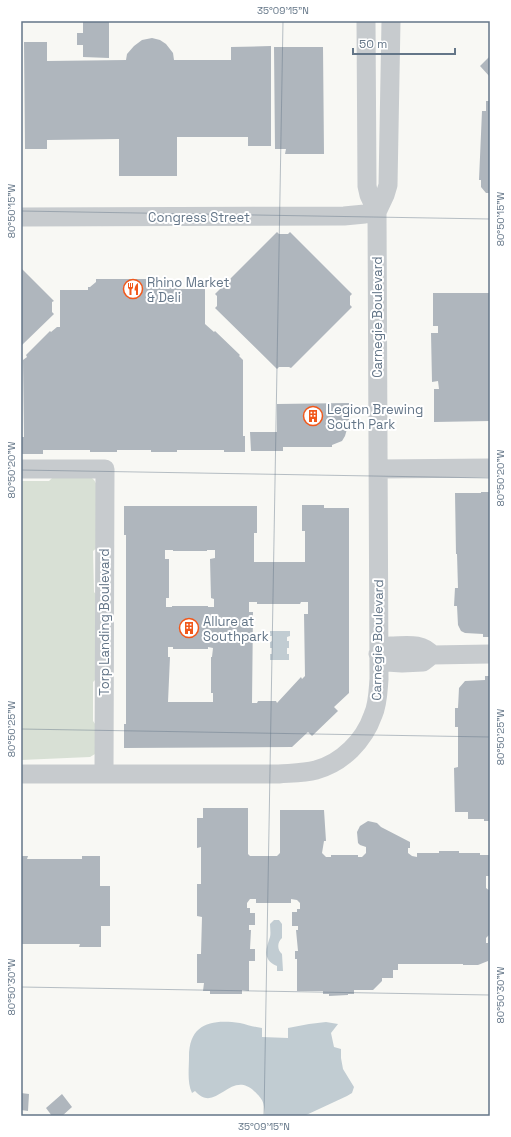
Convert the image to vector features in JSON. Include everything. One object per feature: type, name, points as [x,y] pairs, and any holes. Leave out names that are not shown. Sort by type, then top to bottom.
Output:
[{"type":"street","name":"Carnegie Boulevard","points":[[21,774],[279,774],[308,772],[323,768],[341,758],[365,733],[370,724],[374,714],[378,694],[378,469],[376,212],[367,186],[366,21]]},
{"type":"street","name":"Carnegie Boulevard","points":[[376,212],[385,195],[388,185],[391,21]]},
{"type":"street","name":"Congress Street","points":[[21,217],[344,216],[376,212]]},
{"type":"street","points":[[378,469],[490,468]]},
{"type":"street","name":"Torp Landing Boulevard","points":[[21,469],[105,469],[104,774]]},
{"type":"street","points":[[378,654],[387,662],[409,663],[423,662],[432,655],[490,654]]},
{"type":"shaded area","points":[[54,476],[91,477],[97,485],[99,546],[93,551],[94,592],[98,597],[98,677],[93,682],[93,721],[98,728],[95,754],[90,757],[21,760],[21,481],[49,481]]},
{"type":"shaded area","points":[[270,631],[290,631],[290,636],[287,637],[287,641],[289,641],[287,654],[289,654],[289,660],[270,660],[272,648],[270,648],[270,642],[272,641],[272,636],[270,636]]},
{"type":"shaded area","points":[[274,920],[279,920],[282,924],[282,938],[278,946],[282,954],[283,971],[277,971],[277,966],[269,961],[266,954],[270,935],[270,924]]},
{"type":"shaded area","points":[[220,1022],[240,1023],[262,1028],[262,1037],[288,1038],[288,1028],[326,1022],[338,1024],[331,1033],[334,1047],[341,1049],[343,1069],[354,1087],[352,1093],[347,1096],[304,1116],[265,1116],[262,1099],[254,1091],[245,1086],[238,1085],[210,1098],[203,1097],[195,1091],[192,1093],[189,1085],[190,1046],[193,1037],[198,1030],[204,1026]]},
{"type":"building","points":[[83,21],[109,21],[109,58],[83,57],[83,45],[77,45],[77,33],[83,33]]},
{"type":"building","points":[[152,38],[160,40],[166,44],[173,53],[174,60],[231,60],[231,47],[271,46],[271,146],[248,146],[248,137],[177,137],[177,176],[119,176],[119,139],[47,140],[47,149],[25,149],[24,42],[47,42],[47,61],[126,60],[127,54],[134,46],[142,40]]},
{"type":"building","points":[[274,47],[323,47],[324,154],[285,154],[286,149],[275,149]]},
{"type":"building","points":[[490,56],[490,77],[480,66]]},
{"type":"building","points":[[486,101],[490,101],[490,193],[486,193],[481,187],[481,180],[479,180],[482,111],[486,111]]},
{"type":"building","points":[[277,232],[279,234],[288,234],[290,232],[352,294],[350,296],[350,305],[352,307],[291,368],[279,367],[277,369],[215,308],[217,306],[217,296],[215,294]]},
{"type":"building","points":[[21,268],[54,301],[52,302],[52,312],[54,314],[21,346]]},
{"type":"building","points":[[96,279],[171,279],[177,287],[179,287],[179,289],[205,289],[205,324],[214,332],[215,331],[240,355],[239,356],[243,360],[243,436],[245,436],[245,452],[224,452],[224,450],[177,450],[177,452],[151,452],[151,450],[117,450],[117,452],[90,452],[90,450],[43,450],[43,454],[21,454],[21,437],[24,437],[23,360],[27,357],[26,355],[50,331],[51,332],[57,327],[60,327],[60,290],[88,290],[88,287],[96,282]]},
{"type":"building","points":[[433,293],[490,293],[490,421],[434,422],[434,389],[439,389],[438,381],[432,382],[431,333],[438,333],[438,326],[433,326]]},
{"type":"building","name":"Legion Brewing South Park","points":[[349,403],[349,429],[347,429],[342,441],[332,445],[332,447],[283,447],[283,451],[251,451],[250,432],[277,432],[277,404]]},
{"type":"building","points":[[490,492],[490,637],[483,637],[483,634],[465,633],[461,631],[458,625],[457,606],[454,606],[455,588],[458,588],[455,493]]},
{"type":"building","name":"Allure at Southpark","points":[[302,505],[324,505],[324,508],[349,508],[349,693],[334,707],[338,711],[312,736],[308,732],[292,747],[124,748],[124,724],[126,724],[126,535],[124,535],[124,506],[257,506],[257,533],[254,533],[254,562],[305,562],[305,531],[302,531]],"holes":[[[165,550],[215,550],[215,558],[210,559],[211,598],[214,599],[214,607],[166,607],[166,598],[169,598],[169,559],[165,559]],[[249,602],[257,602],[257,604],[300,604],[301,602],[308,602],[308,614],[304,614],[305,676],[302,679],[301,677],[277,703],[276,701],[258,701],[257,703],[252,703],[253,612],[249,612]],[[168,647],[173,647],[173,649],[213,648],[211,657],[211,693],[213,693],[213,702],[168,702],[170,657],[168,657]]]},
{"type":"building","points":[[485,676],[490,676],[490,821],[484,821],[484,819],[468,819],[468,812],[455,812],[454,768],[458,767],[458,727],[455,727],[455,708],[458,708],[459,688],[465,681],[485,680]]},
{"type":"building","points":[[203,808],[248,808],[248,854],[250,856],[277,856],[280,853],[280,810],[324,810],[326,841],[324,841],[322,853],[326,857],[331,857],[331,855],[358,855],[358,857],[362,857],[366,853],[366,847],[358,843],[357,832],[360,826],[368,821],[377,823],[381,827],[410,842],[408,853],[412,856],[417,857],[417,853],[439,853],[439,851],[459,851],[459,853],[480,853],[480,855],[490,855],[490,876],[486,876],[486,888],[490,891],[490,934],[486,938],[486,943],[488,943],[488,961],[478,965],[398,964],[398,970],[393,970],[393,978],[382,978],[382,981],[373,990],[354,990],[354,994],[348,995],[329,996],[329,994],[323,994],[323,991],[297,991],[297,959],[295,959],[295,951],[298,951],[296,930],[298,930],[298,926],[292,926],[292,912],[297,912],[297,909],[300,909],[300,903],[297,900],[291,899],[291,903],[256,903],[256,899],[250,899],[247,903],[247,908],[250,908],[250,913],[255,913],[255,925],[249,925],[249,930],[251,930],[250,949],[255,949],[255,961],[249,961],[249,991],[242,990],[242,994],[210,994],[210,991],[203,991],[204,983],[197,983],[197,954],[201,954],[202,917],[197,916],[197,884],[201,884],[201,847],[197,848],[197,818],[203,818]]},
{"type":"building","points":[[21,856],[28,856],[27,859],[82,859],[82,856],[100,856],[100,886],[110,886],[110,926],[101,926],[101,947],[79,947],[80,944],[21,944]]},
{"type":"building","points":[[21,1093],[29,1094],[28,1111],[21,1110]]},
{"type":"building","points":[[62,1094],[72,1107],[62,1116],[52,1116],[46,1108]]},
{"type":"place","name":"Rhino Market & Deli","points":[[133,289]]},
{"type":"place","name":"Legion Brewing South Park","points":[[313,416]]},
{"type":"place","name":"Allure at Southpark","points":[[189,628]]}]
